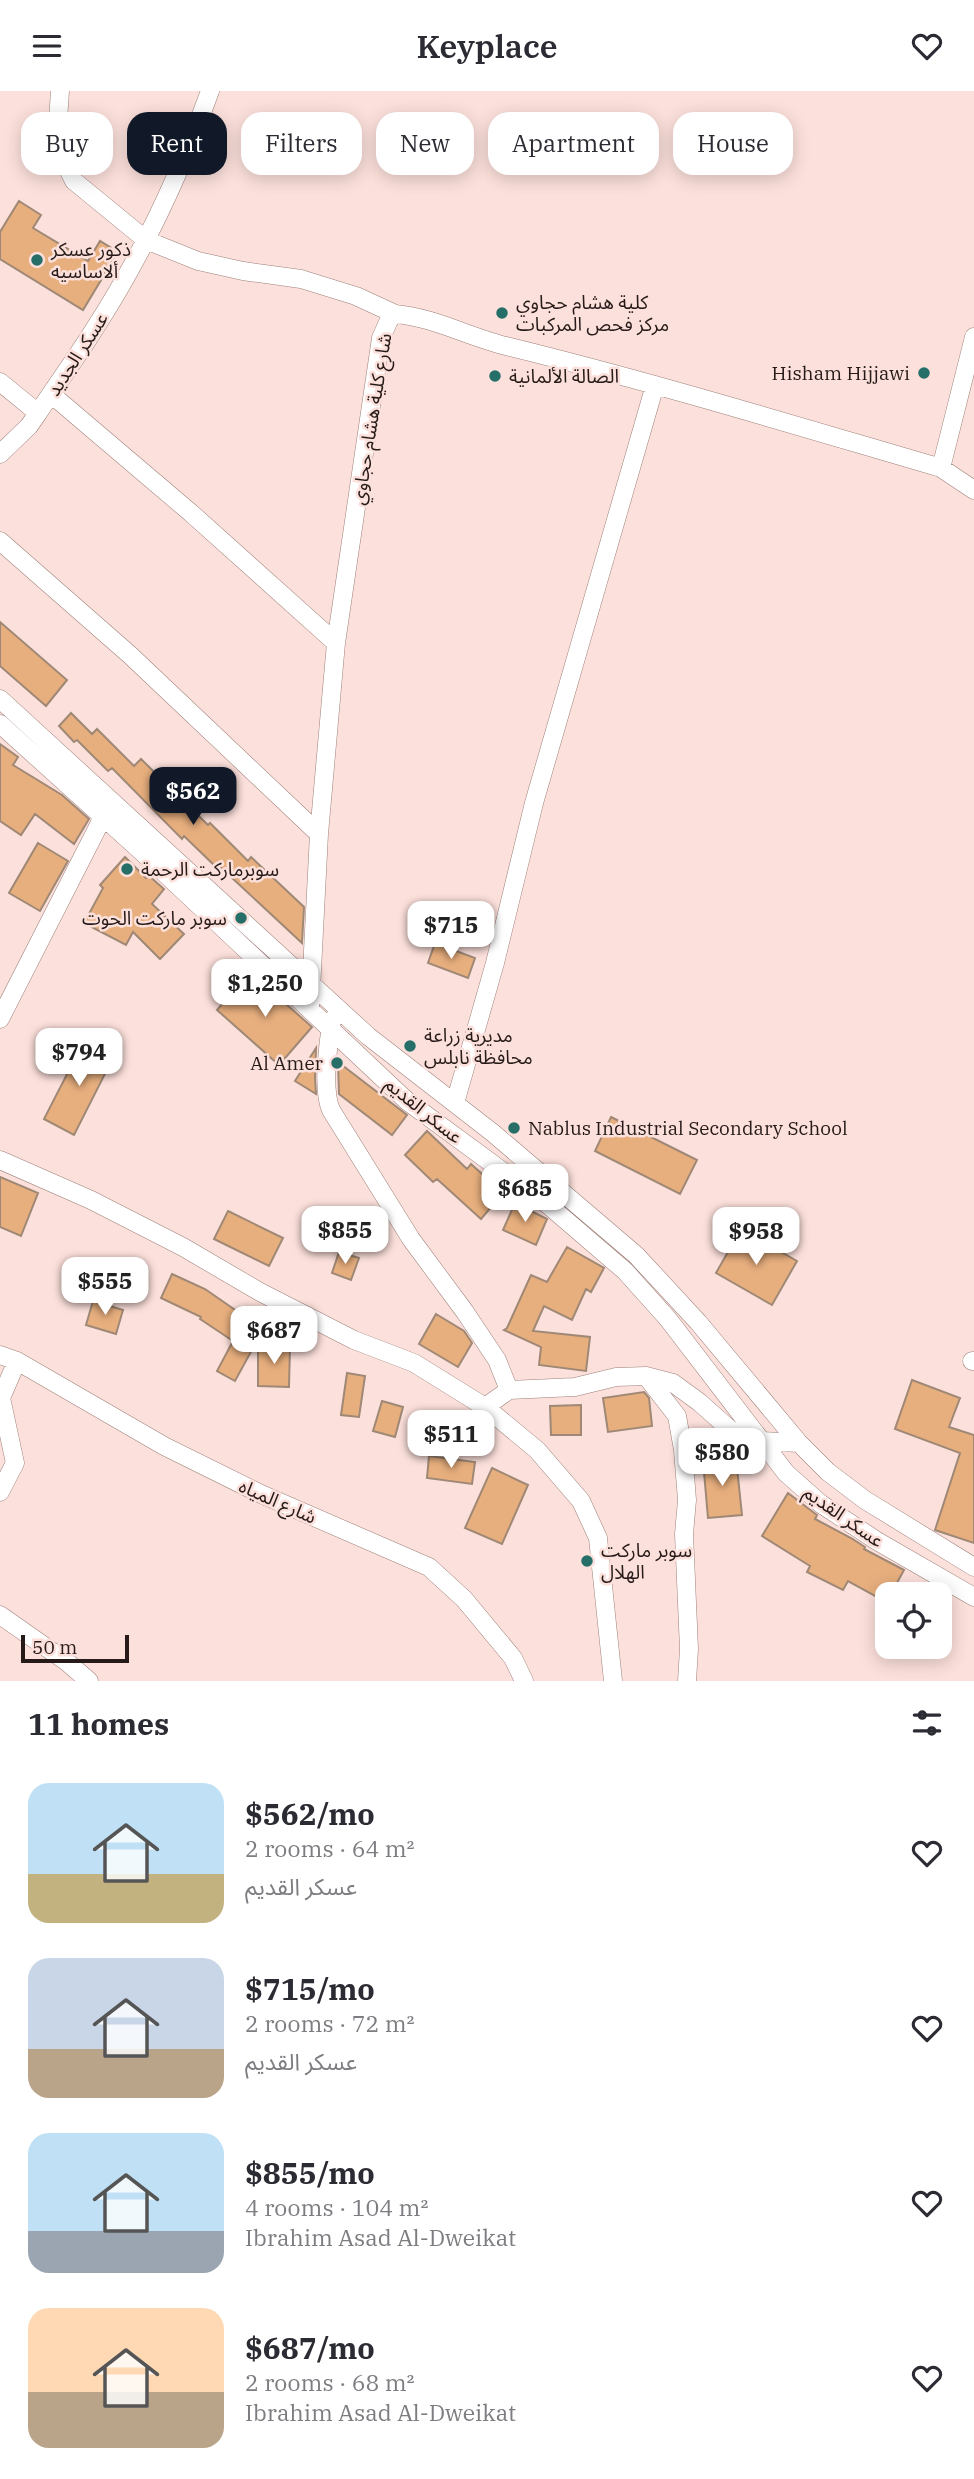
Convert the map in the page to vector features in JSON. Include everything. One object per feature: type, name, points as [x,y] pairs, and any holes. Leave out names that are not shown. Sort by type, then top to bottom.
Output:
[{"type":"street","points":[[60,91],[58,120],[63,159],[74,181],[146,240],[198,261],[243,271],[301,279],[356,296],[395,314]]},
{"type":"street","name":"عسكر الجديد","points":[[0,454],[29,426],[96,327],[146,240],[180,172],[210,91]]},
{"type":"street","name":"شارع كلية هشام حجاوي","points":[[310,1009],[319,834],[337,643],[381,338],[389,320],[395,314],[418,316],[483,341],[655,385],[942,468],[974,490]]},
{"type":"street","points":[[942,468],[974,337]]},
{"type":"street","points":[[0,382],[38,413]]},
{"type":"street","points":[[455,1103],[495,963],[534,803],[655,385]]},
{"type":"street","points":[[51,394],[191,513],[337,643]]},
{"type":"street","points":[[0,541],[130,655],[319,834]]},
{"type":"street","name":"عسكر القديم","points":[[0,699],[111,813],[407,1101],[547,1204],[625,1271],[668,1319],[786,1473],[821,1504],[877,1541],[974,1597]]},
{"type":"street","name":"عسكر القديم","points":[[0,724],[111,813],[368,1035],[493,1133],[636,1255],[698,1322],[799,1443],[828,1472],[865,1500],[974,1567]]},
{"type":"street","points":[[0,1019],[111,813]]},
{"type":"street","points":[[335,1005],[330,1028],[328,1094],[331,1110],[411,1239],[497,1360],[509,1390]]},
{"type":"street","points":[[0,1160],[183,1247],[260,1292],[354,1340],[414,1363],[485,1407],[537,1450],[581,1501],[598,1538],[614,1681]]},
{"type":"street","points":[[0,1492],[15,1464],[1,1398],[8,1358]]},
{"type":"street","name":"شارع المياه","points":[[8,1358],[164,1446],[261,1494],[429,1567],[464,1599],[513,1658],[524,1681]]},
{"type":"street","points":[[646,1376],[677,1416],[683,1450],[687,1500],[684,1534],[687,1681]]},
{"type":"street","points":[[485,1407],[509,1390],[575,1387],[616,1377],[646,1376],[673,1383],[734,1433],[760,1441],[799,1443]]},
{"type":"street","points":[[0,1615],[89,1681]]},
{"type":"building","points":[[19,201],[41,215],[33,228],[88,261],[100,241],[118,252],[83,310],[0,259],[0,232]]},
{"type":"building","points":[[0,622],[67,680],[46,706],[0,666]]},
{"type":"building","points":[[71,713],[92,734],[97,729],[134,766],[141,759],[208,825],[210,823],[248,861],[251,857],[304,907],[302,943],[217,864],[215,866],[184,836],[182,839],[112,768],[108,771],[77,740],[74,742],[59,726]]},
{"type":"building","points":[[0,744],[18,757],[13,765],[62,795],[89,819],[74,844],[35,814],[21,835],[0,821]]},
{"type":"building","points":[[38,843],[68,861],[40,911],[9,893]]},
{"type":"building","points":[[125,857],[146,878],[148,875],[164,889],[152,904],[184,934],[160,959],[133,932],[126,945],[84,923],[103,888],[100,885]]},
{"type":"building","points":[[435,943],[475,958],[468,978],[428,963]]},
{"type":"building","points":[[250,972],[312,1027],[279,1065],[217,1010]]},
{"type":"building","points":[[84,1041],[114,1056],[74,1135],[44,1119]]},
{"type":"building","points":[[316,1048],[315,1078],[316,1094],[295,1081]]},
{"type":"building","points":[[338,1062],[407,1115],[392,1135],[339,1094]]},
{"type":"building","points":[[611,1117],[697,1160],[680,1194],[595,1151]]},
{"type":"building","points":[[427,1131],[467,1169],[471,1164],[503,1193],[481,1219],[437,1179],[433,1182],[405,1155]]},
{"type":"building","points":[[0,1177],[38,1193],[21,1236],[0,1227]]},
{"type":"building","points":[[515,1203],[547,1219],[536,1245],[503,1230]]},
{"type":"building","points":[[228,1211],[283,1238],[269,1266],[214,1239]]},
{"type":"building","points":[[741,1229],[797,1261],[772,1305],[716,1273]]},
{"type":"building","points":[[567,1247],[604,1268],[591,1292],[586,1289],[572,1320],[544,1306],[533,1331],[590,1337],[586,1371],[539,1365],[541,1347],[504,1330],[531,1275],[547,1282]]},
{"type":"building","points":[[339,1252],[359,1258],[351,1280],[332,1273]]},
{"type":"building","points":[[172,1274],[205,1289],[241,1314],[234,1324],[259,1337],[235,1381],[217,1371],[233,1341],[200,1319],[201,1317],[161,1298]]},
{"type":"building","points":[[93,1301],[123,1310],[116,1334],[86,1325]]},
{"type":"building","points":[[436,1314],[464,1331],[472,1343],[458,1367],[419,1344]]},
{"type":"building","points":[[258,1345],[290,1346],[289,1387],[258,1386]]},
{"type":"building","points":[[347,1373],[365,1376],[359,1417],[341,1415]]},
{"type":"building","points":[[912,1380],[960,1398],[949,1427],[974,1435],[974,1543],[935,1530],[960,1453],[895,1429]]},
{"type":"building","points":[[644,1392],[649,1398],[652,1426],[608,1432],[603,1398]]},
{"type":"building","points":[[382,1401],[403,1407],[395,1437],[373,1431]]},
{"type":"building","points":[[581,1405],[581,1435],[551,1435],[550,1406]]},
{"type":"building","points":[[429,1456],[475,1462],[472,1484],[427,1478]]},
{"type":"building","points":[[736,1458],[742,1515],[708,1518],[703,1461]]},
{"type":"building","points":[[492,1468],[528,1485],[502,1544],[465,1528]]},
{"type":"building","points":[[788,1493],[817,1515],[815,1519],[904,1570],[898,1582],[875,1582],[875,1596],[848,1581],[843,1590],[807,1572],[810,1566],[762,1536]]},
{"type":"place","name":"ذكور عسكر ألاساسيه","points":[[37,260]]},
{"type":"place","name":"كلية هشام حجاوي مركز فحص المركبات","points":[[502,313]]},
{"type":"place","name":"Hisham Hijjawi","points":[[924,373]]},
{"type":"place","name":"الصالة الألمانية","points":[[495,376]]},
{"type":"place","name":"سوبرماركت الرحمة","points":[[127,869]]},
{"type":"place","name":"سوبر ماركت الحوت","points":[[241,918]]},
{"type":"place","name":"مديرية زراعة محافظة نابلس","points":[[410,1046]]},
{"type":"place","name":"Al Amer","points":[[337,1063]]},
{"type":"place","name":"Nablus Industrial Secondary School","points":[[514,1128]]},
{"type":"place","name":"سوبر ماركت الهلال","points":[[587,1561]]}]
